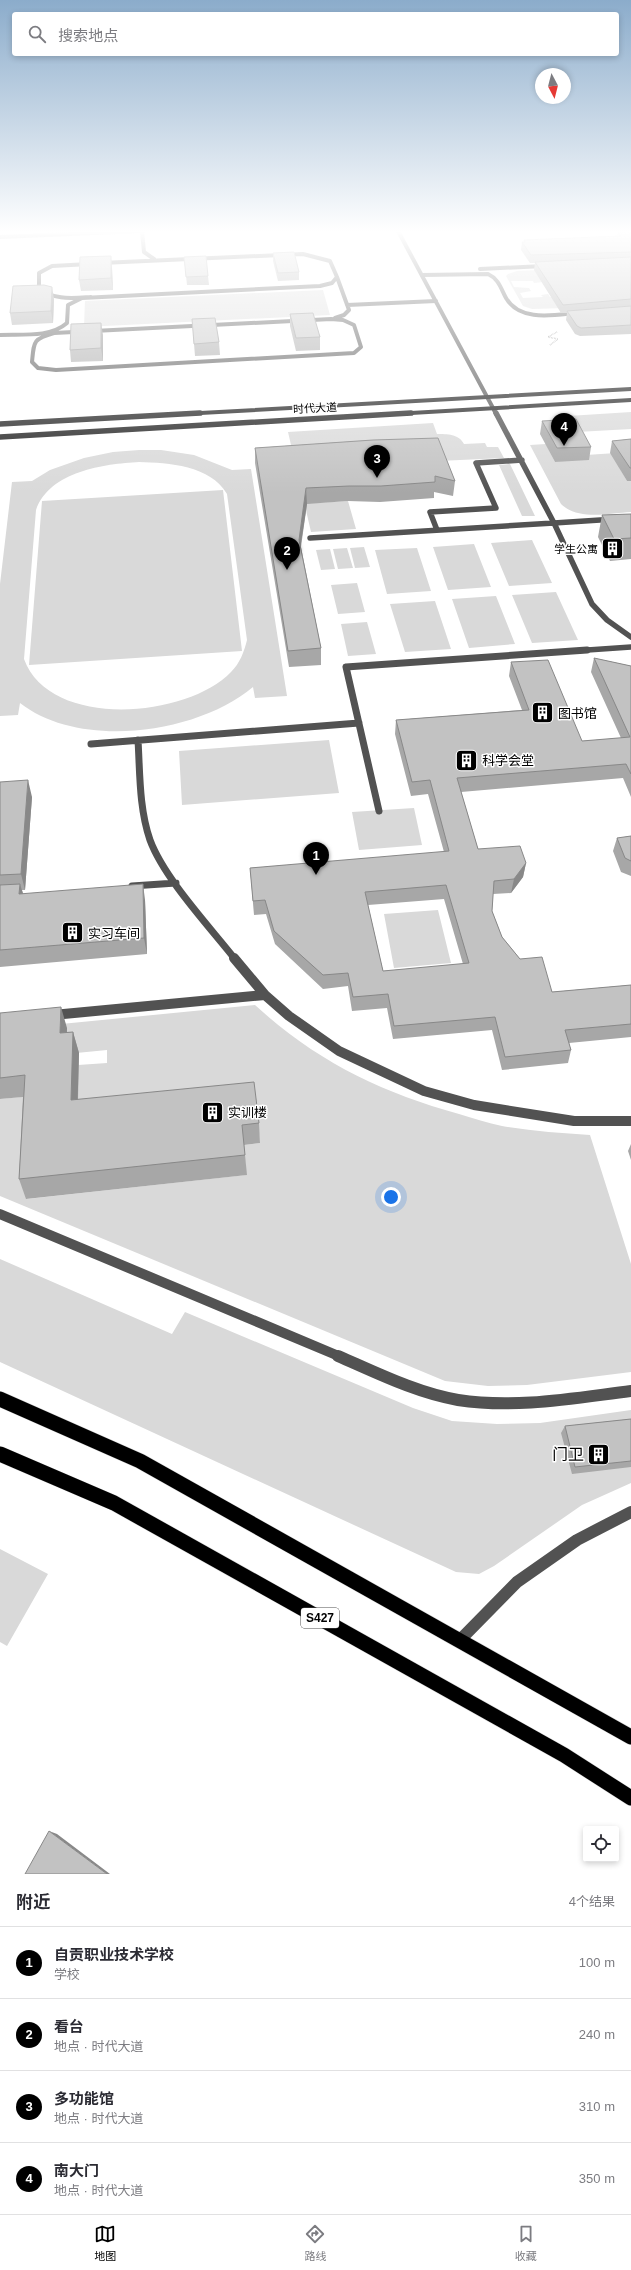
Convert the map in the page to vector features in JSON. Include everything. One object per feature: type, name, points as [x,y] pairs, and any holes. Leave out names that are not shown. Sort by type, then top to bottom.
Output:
[{"type":"main road","name":"时代大道","points":[[0,424],[631,389]]},
{"type":"main road","name":"时代大道","points":[[0,436],[631,400]]},
{"type":"main road","points":[[0,1400],[140,1461],[631,1737]]},
{"type":"main road","name":"S427","points":[[0,1454],[114,1503],[564,1755],[631,1798]]},
{"type":"street","points":[[45,333],[62,329],[67,323],[67,318]]},
{"type":"street","points":[[34,334],[32,362],[34,366],[43,369],[56,370],[344,355],[354,353],[361,347],[352,318]]},
{"type":"street","points":[[445,318],[522,460],[554,523],[592,604],[607,620],[631,637]]},
{"type":"street","points":[[0,335],[331,319],[343,320],[351,323],[355,327]]},
{"type":"street","points":[[67,323],[76,329],[92,331]]},
{"type":"street","points":[[34,342],[39,337],[54,333]]},
{"type":"street","points":[[437,530],[430,512],[496,508],[476,463],[522,460]]},
{"type":"street","points":[[310,538],[631,518]]},
{"type":"street","points":[[379,811],[346,666],[631,647]]},
{"type":"street","points":[[91,744],[359,723]]},
{"type":"street","points":[[138,740],[143,814],[150,840],[163,867],[245,972],[265,995],[290,1016],[339,1051],[424,1091],[474,1105],[529,1115],[574,1121],[631,1121]]},
{"type":"street","points":[[122,887],[176,883]]},
{"type":"street","points":[[47,1015],[265,995]]},
{"type":"street","points":[[0,1214],[410,1387],[457,1400],[498,1404],[525,1404],[631,1391]]},
{"type":"street","points":[[460,1640],[517,1582],[577,1540],[631,1512]]},
{"type":"shaded area","points":[[84,318],[259,318],[84,327]]},
{"type":"shaded area","points":[[631,412],[631,429],[577,432],[568,416]]},
{"type":"shaded area","points":[[433,423],[437,434],[456,436],[464,444],[485,443],[487,447],[498,447],[504,458],[438,461],[315,503],[348,501],[356,529],[311,532],[288,432]]},
{"type":"shaded area","points":[[546,444],[555,462],[586,455],[616,453],[620,469],[627,481],[631,481],[631,512],[594,515],[576,513],[561,504],[530,445]]},
{"type":"shaded area","points":[[161,450],[194,455],[232,470],[251,469],[287,696],[255,698],[253,687],[229,703],[201,716],[170,725],[138,730],[105,731],[74,727],[45,718],[20,703],[18,715],[0,716],[0,584],[12,482],[32,481],[50,470],[84,458],[113,452]],"holes":[[[139,462],[163,463],[200,471],[220,484],[227,494],[247,640],[237,665],[231,672],[211,688],[184,699],[153,707],[121,709],[89,706],[61,697],[39,682],[24,659],[36,510],[43,497],[53,486],[66,478],[95,468]]]},
{"type":"shaded area","points":[[510,464],[535,516],[522,516],[499,465]]},
{"type":"shaded area","points":[[223,490],[242,651],[29,665],[42,501]]},
{"type":"shaded area","points":[[532,540],[552,583],[509,586],[491,543]]},
{"type":"shaded area","points":[[474,544],[491,587],[448,590],[433,547]]},
{"type":"shaded area","points":[[364,547],[370,567],[355,568],[350,548]]},
{"type":"shaded area","points":[[347,548],[353,568],[338,569],[333,549]]},
{"type":"shaded area","points":[[417,548],[431,591],[387,594],[375,550]]},
{"type":"shaded area","points":[[330,549],[335,569],[321,570],[316,550]]},
{"type":"shaded area","points":[[357,583],[365,612],[338,614],[331,585]]},
{"type":"shaded area","points":[[556,592],[578,640],[532,643],[512,595]]},
{"type":"shaded area","points":[[496,596],[515,644],[469,648],[452,599]]},
{"type":"shaded area","points":[[435,601],[451,649],[405,652],[390,604]]},
{"type":"shaded area","points":[[367,622],[376,654],[348,656],[341,624]]},
{"type":"shaded area","points":[[329,740],[339,793],[182,805],[179,751]]},
{"type":"shaded area","points":[[414,808],[422,845],[359,850],[352,812]]},
{"type":"shaded area","points":[[438,910],[451,963],[394,968],[384,914]]},
{"type":"shaded area","points":[[255,1005],[302,1043],[326,1058],[376,1085],[402,1096],[502,1126],[535,1131],[590,1135],[631,1264],[631,1372],[527,1385],[488,1386],[445,1381],[0,1196],[0,1099],[32,1096],[27,1199],[246,1175],[244,1145],[260,1143],[256,1103],[77,1121],[78,1065],[107,1063],[107,1050],[66,1054],[67,1028],[0,1035],[0,1030]]},
{"type":"shaded area","points":[[0,1259],[172,1334],[185,1312],[413,1408],[452,1421],[497,1424],[540,1423],[631,1410],[631,1483],[582,1505],[494,1566],[479,1574],[456,1572],[0,1362]]},
{"type":"shaded area","points":[[0,1549],[48,1574],[7,1646],[0,1642]]},
{"type":"building","points":[[215,318],[219,342],[194,344],[192,319]]},
{"type":"building","points":[[291,318],[315,318],[320,337],[296,338]]},
{"type":"building","points":[[572,318],[631,318],[631,325],[581,328],[577,326]]},
{"type":"building","points":[[101,323],[101,348],[70,350],[71,324]]},
{"type":"building","points":[[576,419],[591,447],[557,448],[542,421]]},
{"type":"building","points":[[438,438],[455,481],[435,476],[435,482],[381,486],[306,488],[299,540],[321,648],[288,651],[255,448],[373,440]]},
{"type":"building","points":[[631,439],[631,468],[630,468],[612,441]]},
{"type":"building","points":[[631,514],[631,538],[614,539],[602,515]]},
{"type":"building","points":[[594,658],[631,666],[631,774],[626,764],[457,778],[478,849],[520,846],[526,863],[514,879],[494,881],[492,911],[502,937],[520,959],[542,957],[552,992],[631,985],[631,1024],[565,1030],[571,1050],[505,1057],[495,1017],[394,1026],[388,994],[353,997],[348,973],[323,975],[274,931],[265,900],[253,901],[250,868],[449,851],[430,780],[412,782],[396,720],[529,710],[511,662],[548,660],[582,741],[630,737]],"holes":[[[446,885],[469,963],[383,971],[365,892]]]},
{"type":"building","points":[[28,780],[21,874],[0,875],[0,782]]},
{"type":"building","points":[[631,836],[631,861],[625,858],[617,838]]},
{"type":"building","name":"实习车间","points":[[20,884],[19,894],[143,884],[144,938],[0,950],[0,885]]},
{"type":"building","name":"实训楼","points":[[61,1007],[60,1033],[73,1032],[71,1100],[254,1082],[259,1123],[242,1125],[245,1155],[19,1179],[25,1075],[0,1078],[0,1013]]},
{"type":"building","name":"门卫","points":[[631,1419],[631,1461],[575,1467],[565,1426]]},
{"type":"building","points":[[49,1831],[107,1874],[25,1874]]},
{"type":"place","name":"南大门","points":[[564,446]]},
{"type":"place","name":"多功能馆","points":[[377,478]]},
{"type":"place","name":"学生公寓","points":[[613,549]]},
{"type":"place","name":"看台","points":[[287,570]]},
{"type":"place","name":"图书馆","points":[[543,713]]},
{"type":"place","name":"科学会堂","points":[[466,760]]},
{"type":"place","name":"自贡职业技术学校","points":[[316,875]]},
{"type":"place","name":"实习车间","points":[[73,933]]},
{"type":"place","name":"实训楼","points":[[212,1112]]},
{"type":"place","name":"门卫","points":[[599,1454]]}]
